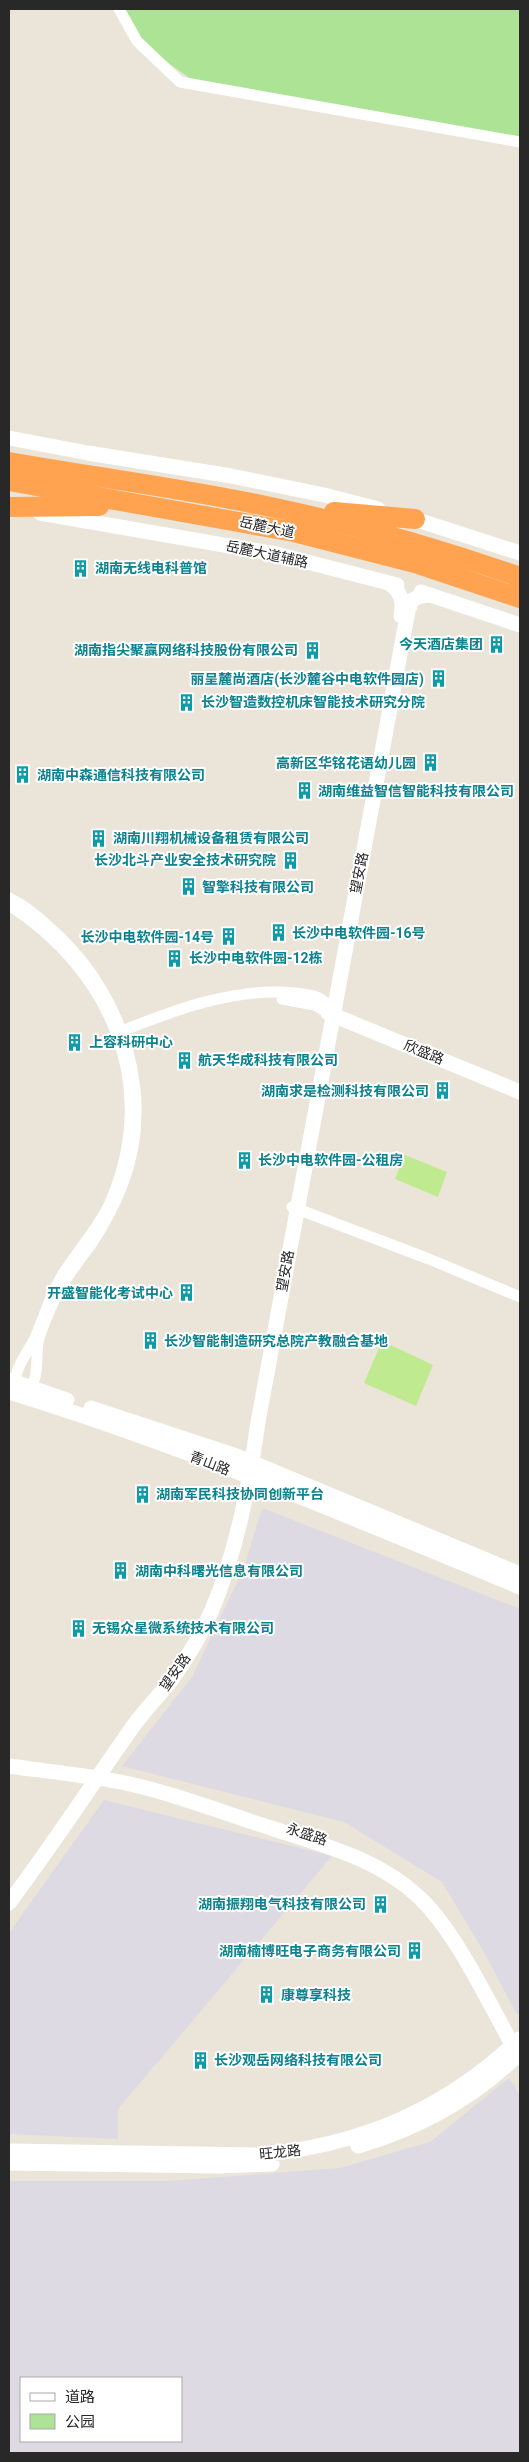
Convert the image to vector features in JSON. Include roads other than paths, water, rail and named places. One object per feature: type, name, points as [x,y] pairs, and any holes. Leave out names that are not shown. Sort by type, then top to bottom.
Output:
[{"type":"highway","name":"岳麓大道","points":[[9,462],[265,506],[424,546],[520,578]]},
{"type":"highway","name":"岳麓大道","points":[[9,481],[294,532],[461,577],[520,598]]},
{"type":"highway","points":[[9,507],[155,506]]},
{"type":"highway","points":[[265,506],[415,519]]},
{"type":"street","points":[[119,9],[138,41],[180,82],[520,142]]},
{"type":"street","points":[[9,438],[284,486],[415,519],[520,553]]},
{"type":"street","name":"岳麓大道辅路","points":[[9,507],[276,554],[431,595],[520,624]]},
{"type":"street","name":"望安路","points":[[9,1903],[38,1866],[127,1726],[167,1676],[190,1641],[220,1576],[248,1469],[253,1421],[331,1011],[402,612],[402,598],[389,583]]},
{"type":"street","name":"望安路","points":[[331,1011],[409,605],[416,597],[431,595]]},
{"type":"street","points":[[9,898],[33,913],[81,959],[102,989],[131,1065],[135,1106],[134,1141],[130,1160],[119,1192],[107,1218],[69,1275],[53,1304],[39,1340],[38,1363],[16,1387]]},
{"type":"street","points":[[9,905],[30,919],[76,963],[98,992],[121,1035],[129,1099],[129,1140],[123,1167],[112,1200],[56,1287],[34,1339],[23,1357],[16,1387]]},
{"type":"street","points":[[121,1035],[209,1001],[246,992],[284,992],[317,997],[331,1011]]},
{"type":"street","name":"欣盛路","points":[[331,1011],[520,1086]]},
{"type":"street","name":"欣盛路","points":[[331,1011],[520,1092]]},
{"type":"street","points":[[295,1206],[430,1255],[520,1293]]},
{"type":"street","points":[[295,1206],[520,1297]]},
{"type":"street","name":"青山路","points":[[16,1387],[248,1469],[520,1574]]},
{"type":"street","name":"青山路","points":[[248,1469],[520,1587]]},
{"type":"street","name":"永盛路","points":[[9,1762],[96,1776]]},
{"type":"street","name":"永盛路","points":[[9,1766],[125,1778],[166,1789],[342,1845],[376,1859],[402,1876],[425,1896],[446,1921],[518,2048]]},
{"type":"street","name":"望安路","points":[[9,1893],[34,1862],[96,1776]]},
{"type":"street","name":"旺龙路","points":[[9,2151],[256,2155],[289,2152],[321,2146],[368,2133],[427,2108],[518,2048]]},
{"type":"street","name":"旺龙路","points":[[9,2162],[249,2166],[303,2160],[388,2137],[435,2117],[474,2092],[518,2048]]},
{"type":"place","name":"湖南无线电科普馆","points":[[81,568]]},
{"type":"place","name":"今天酒店集团","points":[[497,644]]},
{"type":"place","name":"湖南指尖聚赢网络科技股份有限公司","points":[[312,650]]},
{"type":"place","name":"丽呈麓尚酒店(长沙麓谷中电软件园店)","points":[[438,679]]},
{"type":"place","name":"长沙智造数控机床智能技术研究分院","points":[[187,702]]},
{"type":"place","name":"高新区华铭花语幼儿园","points":[[430,763]]},
{"type":"place","name":"湖南中森通信科技有限公司","points":[[23,775]]},
{"type":"place","name":"湖南维益智信智能科技有限公司","points":[[304,791]]},
{"type":"place","name":"湖南川翔机械设备租赁有限公司","points":[[99,838]]},
{"type":"place","name":"长沙北斗产业安全技术研究院","points":[[290,860]]},
{"type":"place","name":"智擎科技有限公司","points":[[188,887]]},
{"type":"place","name":"长沙中电软件园-16号","points":[[278,933]]},
{"type":"place","name":"长沙中电软件园-14号","points":[[228,937]]},
{"type":"place","name":"长沙中电软件园-12栋","points":[[175,958]]},
{"type":"place","name":"上容科研中心","points":[[75,1042]]},
{"type":"place","name":"航天华成科技有限公司","points":[[184,1060]]},
{"type":"place","name":"湖南求是检测科技有限公司","points":[[443,1091]]},
{"type":"place","name":"长沙中电软件园-公租房","points":[[244,1160]]},
{"type":"place","name":"开盛智能化考试中心","points":[[187,1293]]},
{"type":"place","name":"长沙智能制造研究总院产教融合基地","points":[[150,1341]]},
{"type":"place","name":"湖南军民科技协同创新平台","points":[[142,1494]]},
{"type":"place","name":"湖南中科曙光信息有限公司","points":[[121,1571]]},
{"type":"place","name":"无锡众星微系统技术有限公司","points":[[78,1628]]},
{"type":"place","name":"湖南振翔电气科技有限公司","points":[[380,1904]]},
{"type":"place","name":"湖南楠博旺电子商务有限公司","points":[[415,1951]]},
{"type":"place","name":"康尊享科技","points":[[267,1995]]},
{"type":"place","name":"长沙观岳网络科技有限公司","points":[[200,2060]]}]
